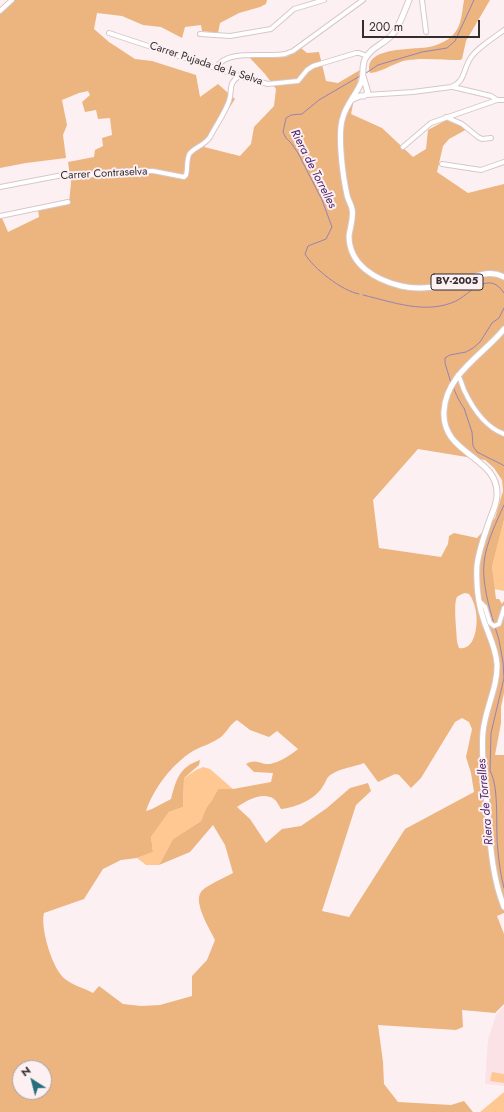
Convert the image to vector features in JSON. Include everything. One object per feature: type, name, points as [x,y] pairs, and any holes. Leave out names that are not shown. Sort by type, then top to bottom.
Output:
[{"type":"main road","points":[[367,56],[370,51],[392,36],[409,0]]},
{"type":"main road","name":"BV-2005","points":[[361,92],[364,63],[367,56]]},
{"type":"main road","name":"BV-2005","points":[[363,75],[366,87],[363,86],[361,92],[348,106],[342,118],[340,135],[345,184],[352,213],[349,234],[350,247],[357,262],[368,272],[386,282],[408,288],[429,288],[461,281],[486,273],[495,273],[504,277]]},
{"type":"main road","points":[[504,329],[489,346],[458,375],[450,390],[444,412],[444,421],[450,436],[458,446],[488,470],[494,478],[497,487],[495,505],[478,557],[477,576],[479,601],[497,662],[496,682],[484,724],[483,757],[488,826],[494,874],[504,907]]},
{"type":"street","points":[[0,11],[12,0]]},
{"type":"street","points":[[200,34],[230,36],[270,29],[294,9],[324,0]]},
{"type":"street","points":[[216,68],[219,63],[231,56],[285,54],[293,50],[364,0]]},
{"type":"street","points":[[422,0],[426,32]]},
{"type":"street","points":[[451,87],[461,81],[472,55],[504,30]]},
{"type":"street","name":"Carrer Pujada de la Selva","points":[[109,33],[239,76],[268,84],[298,81],[307,70],[314,66],[359,53],[367,56]]},
{"type":"street","name":"Carrer Contraselva","points":[[0,186],[68,174],[128,171],[153,171],[184,177],[186,175],[188,166],[187,161],[190,153],[206,142],[210,137],[230,100],[230,86],[232,81],[239,76]]},
{"type":"street","points":[[361,92],[413,92],[451,87],[491,96],[497,100]]},
{"type":"street","points":[[403,147],[431,123],[497,100],[504,100]]},
{"type":"street","points":[[446,117],[462,124],[482,139],[492,138]]},
{"type":"street","points":[[442,164],[481,170],[504,162]]},
{"type":"street","points":[[0,216],[68,202]]},
{"type":"street","points":[[458,375],[464,389],[479,414],[493,428],[504,434]]},
{"type":"street","points":[[479,601],[484,607],[490,623],[495,625],[500,621],[504,608]]},
{"type":"shaded area","points":[[9,0],[267,0],[266,4],[260,7],[239,13],[220,23],[218,33],[202,31],[201,25],[185,27],[182,38],[161,27],[143,25],[122,16],[97,13],[94,29],[109,42],[135,59],[152,61],[196,75],[200,97],[218,84],[235,99],[204,147],[240,156],[251,144],[254,127],[274,106],[276,89],[265,74],[250,58],[286,57],[301,48],[307,53],[319,52],[326,81],[338,83],[360,70],[351,114],[382,128],[413,157],[426,149],[428,130],[450,118],[469,128],[449,139],[443,146],[437,172],[468,193],[504,184],[504,520],[492,567],[496,599],[499,599],[502,604],[504,601],[504,693],[501,707],[501,723],[495,755],[504,755],[504,913],[497,916],[504,934],[504,1004],[495,1013],[462,1010],[463,1027],[456,1030],[378,1025],[383,1062],[384,1084],[398,1102],[451,1105],[464,1101],[473,1112],[0,1112],[0,219],[2,218],[8,232],[39,217],[38,210],[69,203],[71,183],[68,162],[94,157],[95,150],[103,146],[102,138],[112,135],[110,118],[98,119],[96,110],[85,112],[82,102],[90,95],[88,91],[62,100],[67,125],[63,135],[66,158],[0,168],[0,8]],"holes":[[[418,449],[485,460],[494,468],[502,480],[503,491],[495,518],[477,538],[454,533],[449,536],[448,544],[441,557],[379,548],[373,500]],[[465,593],[469,594],[473,600],[477,623],[475,635],[472,641],[465,648],[459,648],[457,642],[455,606],[457,597]],[[462,718],[469,722],[472,729],[466,757],[471,773],[474,792],[405,829],[349,917],[322,911],[356,805],[371,791],[368,783],[350,788],[327,808],[301,826],[282,829],[266,843],[250,819],[237,807],[260,796],[274,799],[281,809],[299,805],[320,791],[330,775],[339,770],[364,763],[378,782],[395,774],[399,775],[411,788],[421,778],[455,722]],[[237,720],[250,730],[269,737],[277,731],[298,749],[292,754],[274,763],[267,764],[250,762],[246,764],[254,772],[273,773],[271,782],[233,789],[218,789],[206,808],[201,821],[173,839],[159,865],[190,852],[213,825],[225,845],[233,873],[207,887],[201,892],[199,897],[199,903],[203,916],[215,940],[207,960],[192,976],[192,996],[160,1005],[141,1006],[123,1004],[99,986],[93,993],[68,981],[60,974],[48,948],[45,937],[43,919],[44,913],[84,899],[103,869],[121,860],[137,858],[153,852],[151,837],[169,812],[183,807],[184,778],[199,765],[200,760],[187,766],[183,770],[177,780],[171,799],[146,811],[149,802],[159,785],[185,756],[221,737]]]},
{"type":"shaded area","points":[[464,0],[490,0],[466,41],[462,59],[424,59],[403,61],[378,72],[370,73],[370,64],[374,58],[381,54],[402,49],[429,47],[451,37],[460,23]]},
{"type":"shaded area","points":[[504,520],[504,591],[494,589],[492,567]]},
{"type":"shaded area","points":[[203,767],[210,769],[233,789],[218,789],[206,808],[201,821],[173,839],[159,865],[146,865],[137,858],[153,852],[151,837],[169,812],[183,807],[184,778]]},
{"type":"shaded area","points":[[504,1006],[504,1086],[485,1084],[488,1040],[496,1015]]},
{"type":"shaded area","points":[[492,1072],[504,1074],[504,1083],[490,1081]]},
{"type":"shaded area","points":[[504,1092],[504,1112],[480,1112]]},
{"type":"waterway","name":"Riera de Torrelles","points":[[366,73],[378,65],[422,52],[447,48],[455,41],[474,0]]},
{"type":"waterway","name":"Riera de Torrelles","points":[[359,294],[337,284],[314,266],[305,254],[308,246],[326,239],[332,227],[322,200],[298,153],[283,132],[286,118],[291,115],[302,114],[319,100],[360,76]]},
{"type":"waterway","name":"Riera de Torrelles","points":[[363,295],[398,304],[433,307],[456,301],[475,288],[487,283],[497,285],[504,293]]},
{"type":"waterway","name":"Riera de Torrelles","points":[[451,383],[445,358],[450,355],[466,352],[473,348],[480,342],[492,323],[499,318],[504,308]]},
{"type":"waterway","name":"Riera de Torrelles","points":[[453,387],[464,408],[472,432],[473,446],[477,452],[504,466]]},
{"type":"waterway","name":"Riera de Torrelles","points":[[494,624],[485,586],[484,563],[489,541],[504,505]]},
{"type":"waterway","name":"Riera de Torrelles","points":[[495,627],[503,662],[504,678],[491,733],[490,771],[495,788],[497,843],[504,888]]}]
